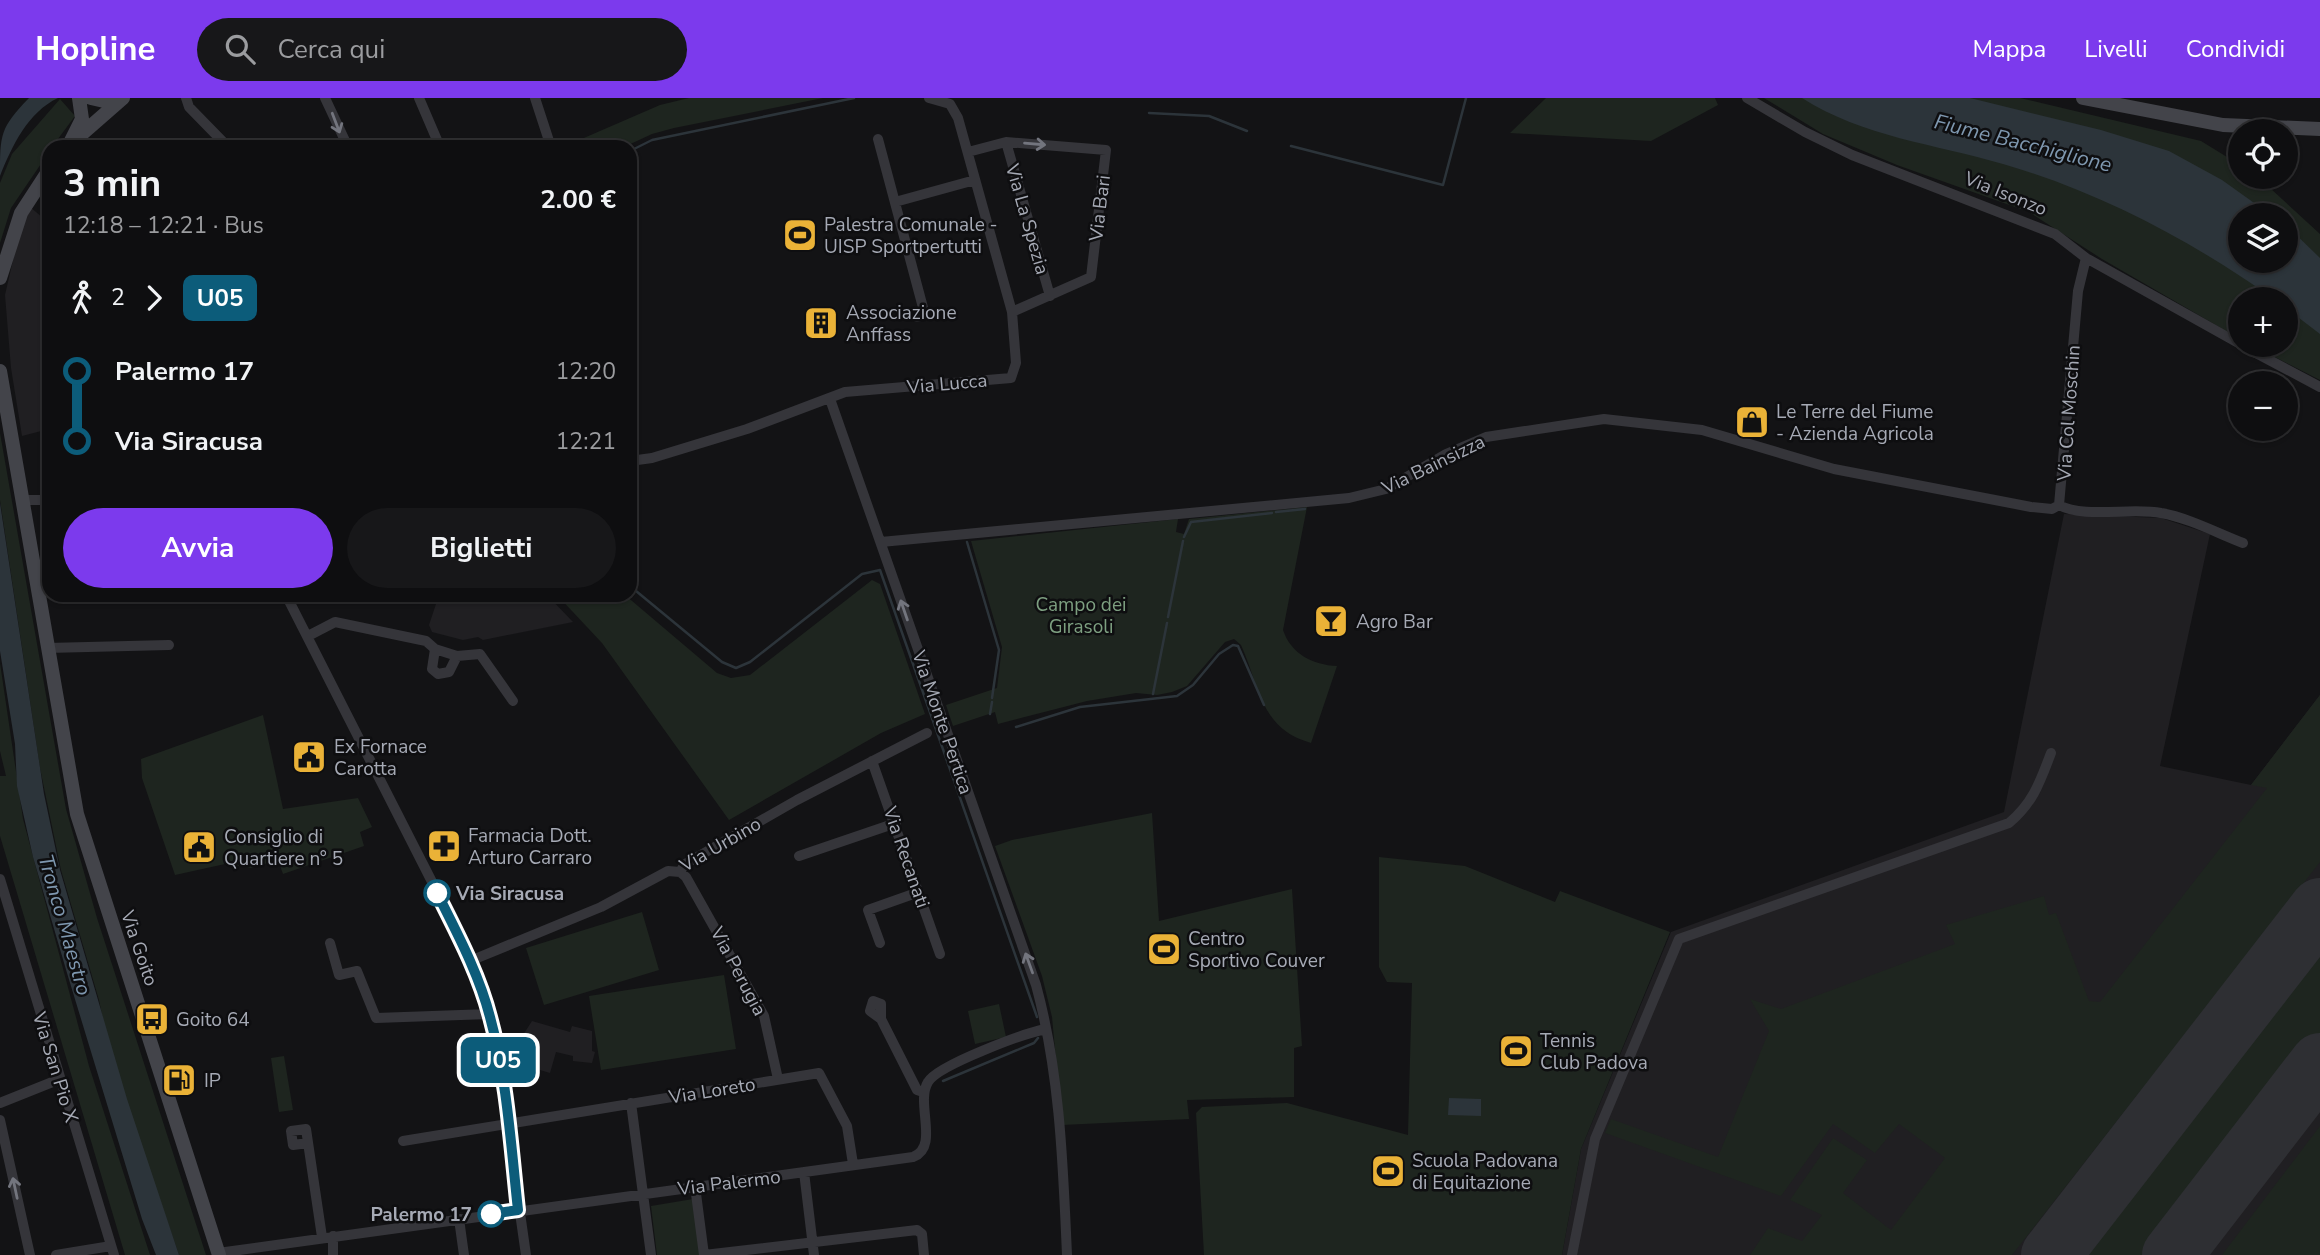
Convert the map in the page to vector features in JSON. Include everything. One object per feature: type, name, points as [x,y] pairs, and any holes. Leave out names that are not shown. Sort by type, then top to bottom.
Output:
[{"type":"main road","points":[[71,140],[82,119],[79,98]]},
{"type":"main road","points":[[91,98],[104,101],[123,98]]},
{"type":"main road","points":[[75,140],[123,98]]},
{"type":"main road","points":[[2083,98],[2223,125],[2320,129]]},
{"type":"main road","points":[[0,278],[21,213],[42,181]]},
{"type":"main road","name":"Via Goito","points":[[0,372],[68,771],[84,838],[183,1135],[219,1254]]},
{"type":"street","points":[[186,98],[188,107],[221,140]]},
{"type":"street","points":[[325,98],[345,140]]},
{"type":"street","points":[[418,98],[437,140]]},
{"type":"street","points":[[535,98],[549,140]]},
{"type":"street","name":"Via Lucca","points":[[830,399],[845,392],[1011,378],[1016,363],[1012,312],[958,118],[950,101],[929,98]]},
{"type":"street","name":"Via Isonzo","points":[[1747,98],[1805,132],[1852,155],[2039,226],[2064,240],[2086,258],[2228,338]]},
{"type":"street","points":[[878,139],[925,314],[917,317]]},
{"type":"street","name":"Via Bari","points":[[968,152],[1006,142],[1106,150],[1091,276],[1012,312]]},
{"type":"street","name":"Via La Spezia","points":[[1006,142],[1050,296]]},
{"type":"street","points":[[895,202],[975,180]]},
{"type":"street","name":"Via Col Moschin","points":[[2086,258],[2078,291],[2059,505],[2066,509],[2164,513],[2243,543]]},
{"type":"street","name":"Via Isonzo","points":[[2263,357],[2320,387]]},
{"type":"street","points":[[637,460],[715,440],[830,399]]},
{"type":"street","name":"Via Monte Pertica","points":[[830,399],[1036,985],[1046,1029],[1063,1150],[1068,1255]]},
{"type":"street","name":"Via Bainsizza","points":[[881,542],[1349,498],[1386,489],[1446,454],[1486,437],[1604,419],[1702,430],[1834,469],[1998,502],[2052,509],[2059,505]]},
{"type":"street","points":[[22,500],[42,500]]},
{"type":"street","points":[[290,602],[470,961],[489,1014],[526,1255]]},
{"type":"street","points":[[308,636],[335,621],[426,640],[435,649],[457,656],[480,654],[513,701]]},
{"type":"street","points":[[47,648],[169,645]]},
{"type":"street","points":[[435,649],[431,663],[438,674],[449,672],[457,656]]},
{"type":"street","name":"Via Urbino","points":[[470,961],[601,907],[668,871],[680,872],[685,864],[749,826],[927,733]]},
{"type":"street","points":[[1572,1255],[1595,1139],[1679,939],[2009,823],[2026,808],[2039,786],[2050,753]]},
{"type":"street","name":"Via Recanati","points":[[872,761],[940,954]]},
{"type":"street","points":[[799,856],[896,823]]},
{"type":"street","name":"Via Perugia","points":[[680,872],[686,877],[764,1016],[778,1079]]},
{"type":"street","name":"Via San Pio X","points":[[0,879],[113,1250]]},
{"type":"street","points":[[880,943],[863,911],[919,892]]},
{"type":"street","points":[[330,943],[339,975],[357,971],[376,1018],[489,1014]]},
{"type":"street","points":[[881,1020],[918,1090],[923,1092],[930,1079],[941,1070],[1011,1040],[1046,1029]]},
{"type":"street","name":"Via Loreto","points":[[403,1141],[819,1073],[847,1126],[853,1164]]},
{"type":"street","points":[[0,1103],[60,1079]]},
{"type":"street","name":"Via Palermo","points":[[219,1254],[327,1236],[919,1154],[926,1144],[923,1092]]},
{"type":"street","points":[[631,1103],[651,1255]]},
{"type":"street","points":[[0,1120],[30,1255]]},
{"type":"street","points":[[308,1143],[333,1255]]},
{"type":"street","points":[[804,1172],[814,1255]]},
{"type":"street","points":[[695,1186],[704,1255],[812,1240],[917,1230],[922,1234],[924,1255]]},
{"type":"street","points":[[459,1219],[464,1255]]},
{"type":"street","points":[[55,1255],[113,1250]]},
{"type":"shaded area","points":[[30,207],[42,217],[42,431],[22,436],[11,368],[5,295],[22,221]]},
{"type":"shaded area","points":[[2064,514],[2161,518],[2210,534],[2160,766],[2251,785],[2320,695],[2320,1255],[1562,1255],[1581,1149],[1671,932],[2004,812]]},
{"type":"shaded area","points":[[437,602],[554,602],[573,622],[483,640],[478,637],[463,640],[432,632],[429,625]]},
{"type":"shaded area","points":[[532,1021],[570,1032],[572,1026],[592,1031],[592,1051],[595,1052],[592,1063],[573,1061],[573,1056],[556,1052],[550,1073],[540,1070],[538,1077],[528,1074],[536,1045],[524,1041],[523,1035]]},
{"type":"green space","points":[[689,98],[823,98],[674,128],[637,141],[579,140],[660,105]]},
{"type":"green space","points":[[1546,98],[1715,98],[1718,105],[1651,141],[1510,133]]},
{"type":"green space","points":[[1764,98],[2020,98],[2201,141],[2228,158],[2228,189],[2271,189],[2286,203],[2228,203],[2228,273],[2298,273],[2298,214],[2320,234],[2320,380],[2275,357],[2298,357],[2298,287],[2228,287],[2228,332],[2102,259],[2029,212],[1897,165],[1823,134]]},
{"type":"green space","points":[[60,99],[75,116],[57,140],[42,140],[42,162],[11,208],[0,243],[0,183],[12,154]]},
{"type":"green space","points":[[0,433],[66,809],[97,918],[206,1255],[179,1255],[111,1059],[99,1000],[61,870],[40,768],[0,500]]},
{"type":"green space","name":"Campo dei Girasoli","points":[[1307,507],[1283,630],[1291,646],[1304,657],[1337,666],[1311,743],[1281,728],[1271,717],[1241,645],[1234,639],[1225,642],[1187,686],[1172,692],[1157,695],[1136,693],[1087,701],[998,724],[995,712],[953,726],[946,705],[997,688],[1002,647],[971,541],[1178,519],[1176,532],[1184,534],[1189,519]]},
{"type":"green space","points":[[872,580],[880,584],[925,714],[881,733],[729,820],[602,643],[564,602],[633,602],[717,673],[731,678],[750,675]]},
{"type":"green space","points":[[0,663],[23,819],[89,1066],[150,1255],[125,1255],[0,836],[0,776],[6,776],[0,751]]},
{"type":"green space","points":[[2320,695],[2320,862],[2012,1255],[1750,1255],[1768,1228],[1802,1241],[1822,1215],[1790,1200],[1833,1138],[1867,1160],[1843,1193],[1891,1230],[1945,1158],[1899,1124],[1875,1153],[1833,1124],[1781,1196],[1605,1133],[1611,1119],[1718,1157],[1769,1031],[1750,999],[1781,1009],[1955,944],[1946,925],[2044,896],[2049,915],[2056,913],[2089,1001],[2100,1002],[2267,788],[2251,785]]},
{"type":"green space","points":[[263,715],[283,809],[358,798],[372,827],[360,832],[364,846],[283,874],[278,860],[251,868],[225,864],[175,875],[142,778],[141,759]]},
{"type":"green space","name":"Centro Sportivo Couver","points":[[1152,813],[1159,921],[1292,889],[1302,1046],[1294,1048],[1294,1097],[1187,1100],[1189,1119],[1062,1125],[1052,1017],[1042,976],[995,846],[1012,840]]},
{"type":"green space","points":[[1379,857],[1465,866],[1555,902],[1560,891],[1670,932],[1581,1149],[1562,1255],[1204,1255],[1196,1113],[1202,1107],[1287,1103],[1408,1135],[1412,983],[1387,982],[1379,967]]},
{"type":"green space","points":[[642,912],[659,970],[544,1005],[526,948]]},
{"type":"green space","points":[[2320,953],[2320,1063],[2172,1255],[2087,1255]]},
{"type":"green space","points":[[724,975],[736,1049],[601,1070],[589,996]]},
{"type":"green space","points":[[999,1004],[1006,1037],[975,1044],[968,1011]]},
{"type":"green space","points":[[284,1056],[293,1110],[279,1112],[271,1058]]},
{"type":"green space","points":[[2320,1126],[2320,1255],[2222,1255]]},
{"type":"green space","points":[[693,1199],[700,1255],[657,1255],[651,1206]]},
{"type":"water","points":[[29,98],[58,98],[38,112],[22,131],[0,176],[0,150],[4,132],[12,117]]},
{"type":"water","name":"Fiume Bacchiglione","points":[[1802,98],[1970,98],[2101,130],[2169,151],[2222,180],[2228,184],[2228,189],[2235,189],[2254,203],[2228,203],[2228,268],[2144,220],[2075,189],[2003,164],[1874,131],[1825,111]]},
{"type":"water","points":[[2298,237],[2320,258],[2320,334],[2298,317],[2298,287],[2256,287],[2235,273],[2298,273]]},
{"type":"water","name":"Tronco Maestro","points":[[0,503],[44,794],[60,870],[127,1099],[179,1255],[156,1255],[142,1219],[33,857],[17,786],[15,744],[0,651]]},
{"type":"water","points":[[1449,1098],[1481,1099],[1481,1116],[1448,1115]]},
{"type":"waterway","points":[[637,148],[652,140],[854,98]]},
{"type":"waterway","points":[[1291,146],[1443,185],[1466,98]]},
{"type":"waterway","points":[[1149,113],[1209,116],[1247,131]]},
{"type":"waterway","points":[[1276,512],[1305,509]]},
{"type":"waterway","points":[[1184,537],[1191,522],[1272,513]]},
{"type":"waterway","points":[[1168,617],[1183,541]]},
{"type":"waterway","points":[[967,542],[999,650],[992,698]]},
{"type":"waterway","points":[[637,592],[722,662],[736,668],[750,662],[862,574],[880,570],[1037,1017]]},
{"type":"waterway","points":[[1153,694],[1167,623]]},
{"type":"waterway","points":[[1016,727],[1080,707],[1177,696],[1193,685],[1219,654],[1233,645],[1238,646],[1264,705]]},
{"type":"waterway","points":[[990,714],[992,702]]},
{"type":"waterway","points":[[943,1081],[1034,1043],[1038,1038]]},
{"type":"runway","points":[[2051,1255],[2320,908]]},
{"type":"runway","points":[[2172,1255],[2320,1063]]},
{"type":"bus line","name":"U05","points":[[437,893],[470,961],[489,1014],[496,1044],[518,1210],[491,1214]]},
{"type":"place","name":"Palestra Comunale - UISP Sportpertutti","points":[[800,235]]},
{"type":"place","name":"Associazione Anffass","points":[[821,323]]},
{"type":"place","name":"Le Terre del Fiume - Azienda Agricola","points":[[1752,422]]},
{"type":"place","name":"Agro Bar","points":[[1331,621]]},
{"type":"place","name":"Ex Fornace Carotta","points":[[309,757]]},
{"type":"place","name":"Farmacia Dott. Arturo Carraro","points":[[444,846]]},
{"type":"place","name":"Consiglio di Quartiere n° 5","points":[[199,847]]},
{"type":"place","name":"Via Siracusa","points":[[437,893]]},
{"type":"place","name":"Centro Sportivo Couver","points":[[1164,949]]},
{"type":"place","name":"Goito 64","points":[[152,1019]]},
{"type":"place","name":"Tennis Club Padova","points":[[1516,1051]]},
{"type":"place","name":"IP","points":[[179,1080]]},
{"type":"place","name":"Scuola Padovana di Equitazione","points":[[1388,1171]]},
{"type":"place","name":"Palermo 17","points":[[491,1214]]}]
